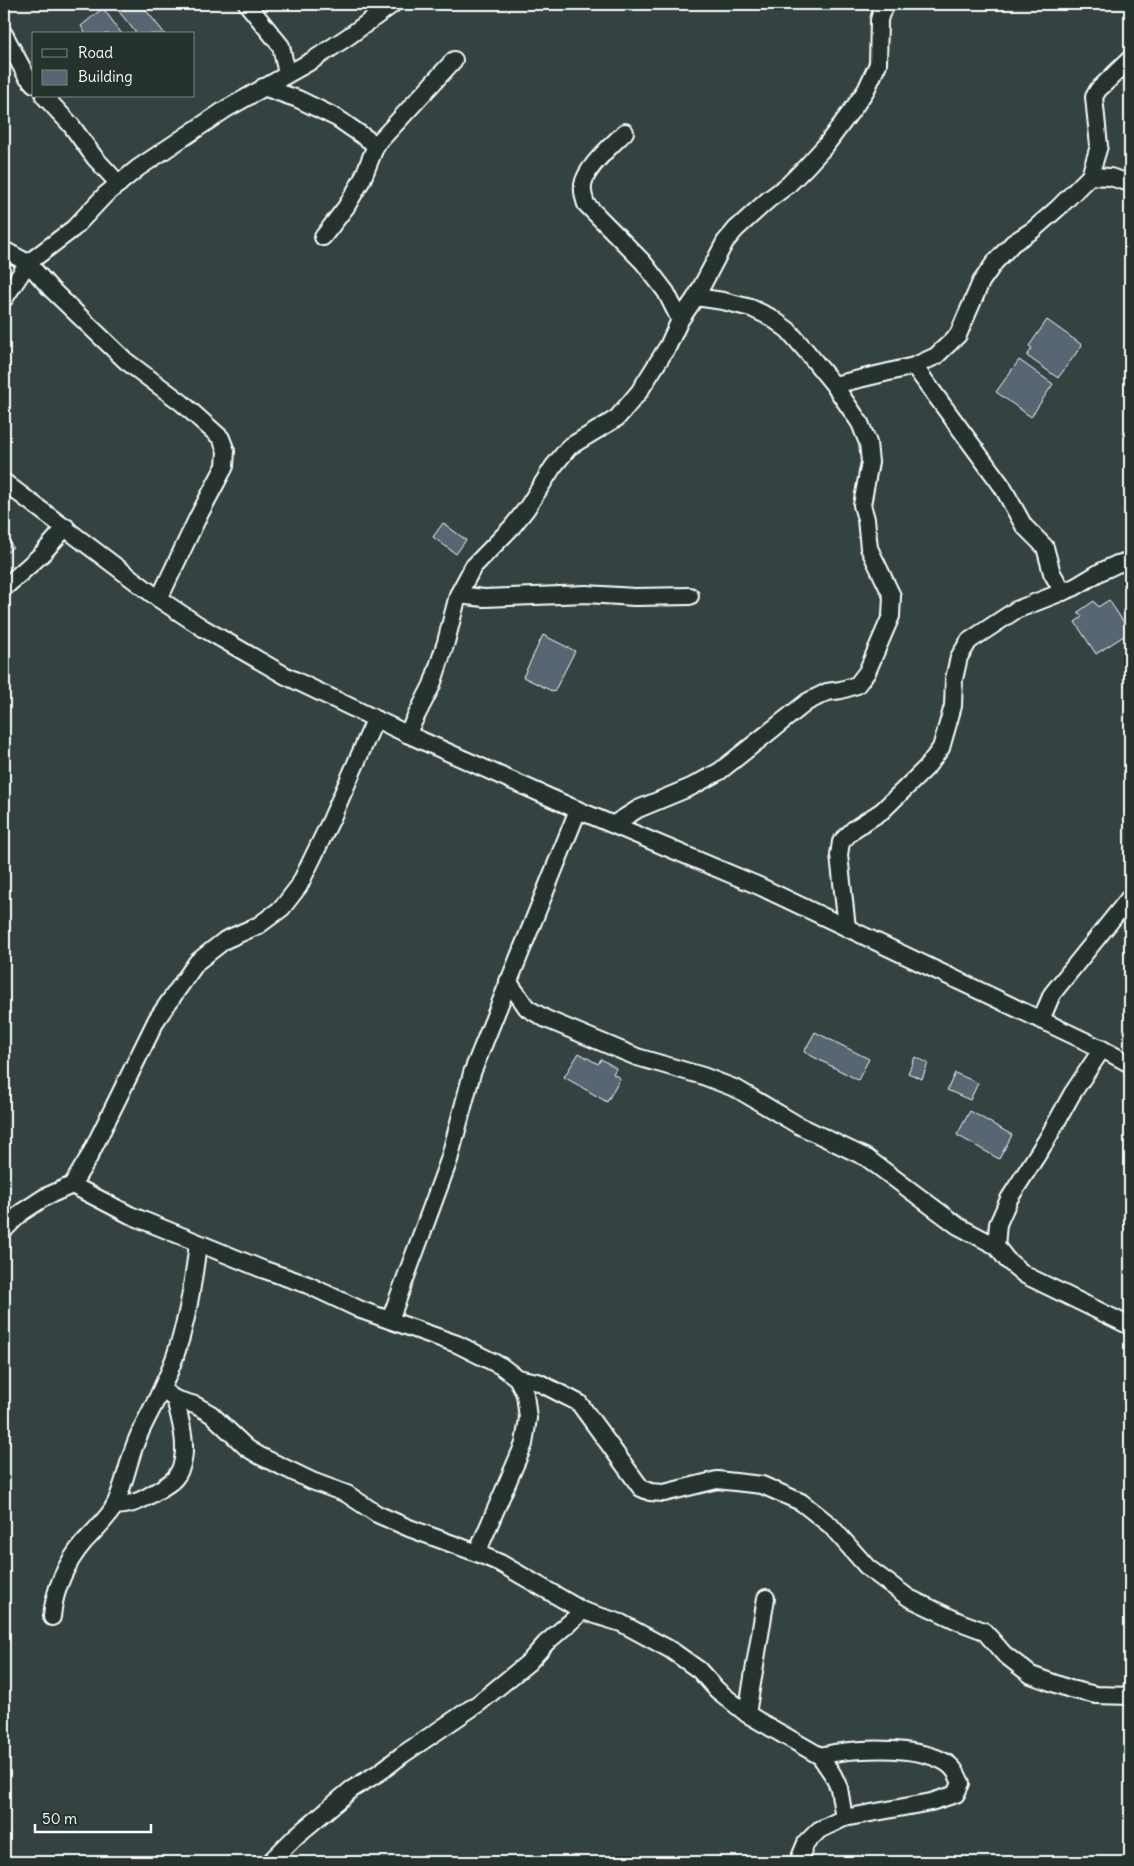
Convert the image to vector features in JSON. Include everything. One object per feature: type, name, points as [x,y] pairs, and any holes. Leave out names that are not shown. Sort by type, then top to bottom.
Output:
[{"type":"street","points":[[247,4],[281,46],[287,74]]},
{"type":"street","points":[[4,299],[28,263],[74,228],[105,195],[138,168],[165,148],[263,87],[313,60],[350,36],[393,4]]},
{"type":"street","points":[[407,734],[432,685],[458,595],[472,567],[512,527],[527,508],[553,466],[569,447],[616,418],[639,392],[668,346],[680,320],[696,297],[725,242],[736,229],[768,200],[788,185],[826,145],[866,90],[878,64],[879,20],[887,4]]},
{"type":"street","points":[[4,34],[26,75],[32,82]]},
{"type":"street","points":[[834,385],[914,366],[936,356],[958,335],[982,282],[995,262],[1013,243],[1033,230],[1058,208],[1090,176],[1099,146],[1094,97],[1098,90],[1130,59]]},
{"type":"street","points":[[323,237],[346,207],[362,180],[376,145],[454,60]]},
{"type":"street","points":[[263,87],[298,99],[337,118],[376,145]]},
{"type":"street","points":[[46,98],[119,184]]},
{"type":"street","points":[[625,132],[588,171],[583,183],[582,194],[586,204],[644,262],[666,292],[680,320]]},
{"type":"street","points":[[1090,176],[1110,177],[1130,183]]},
{"type":"street","points":[[4,250],[28,263],[51,289],[126,361],[182,403],[221,438],[226,451],[225,466],[198,517],[159,599]]},
{"type":"street","points":[[614,824],[638,808],[691,787],[720,771],[807,702],[827,692],[857,685],[867,672],[892,616],[892,596],[869,548],[866,519],[862,505],[870,462],[868,443],[860,423],[834,385],[788,330],[770,317],[751,308],[696,297]]},
{"type":"street","points":[[914,366],[1002,486],[1024,526],[1045,547],[1052,573],[1063,592]]},
{"type":"street","points":[[4,482],[159,599],[203,628],[286,676],[375,720],[578,810],[759,886],[1130,1064]]},
{"type":"street","points":[[4,588],[42,554],[66,527]]},
{"type":"street","points":[[847,928],[838,855],[841,842],[854,828],[882,811],[926,768],[941,748],[953,706],[954,679],[959,657],[969,641],[1016,610],[1063,592],[1108,568],[1130,561]]},
{"type":"street","points":[[1045,598],[1052,573]]},
{"type":"street","points":[[458,595],[484,598],[586,594],[635,597],[690,596]]},
{"type":"street","points":[[4,1230],[22,1212],[45,1197],[72,1185],[157,1019],[197,962],[225,940],[259,925],[282,908],[300,886],[375,720]]},
{"type":"street","points":[[390,1320],[449,1160],[472,1073],[578,810]]},
{"type":"street","points":[[1041,1020],[1052,994],[1130,897]]},
{"type":"street","points":[[508,981],[527,1008],[546,1019],[636,1057],[703,1076],[737,1089],[798,1125],[867,1158],[958,1226],[996,1246],[1007,1260],[1024,1275],[1130,1326]]},
{"type":"street","points":[[996,1246],[998,1224],[1009,1198],[1046,1141],[1072,1094],[1102,1049]]},
{"type":"street","points":[[72,1185],[130,1215],[262,1269],[308,1285],[361,1310],[457,1344],[501,1366],[517,1378],[538,1382],[580,1403],[641,1488],[650,1492],[664,1493],[717,1480],[762,1486],[801,1502],[830,1525],[868,1568],[909,1598],[984,1631],[1004,1654],[1031,1675],[1096,1696],[1130,1696]]},
{"type":"street","points":[[52,1617],[57,1585],[78,1550],[100,1526],[114,1506],[136,1442],[162,1390],[186,1320],[198,1243]]},
{"type":"street","points":[[477,1553],[524,1444],[528,1418],[525,1394],[517,1378]]},
{"type":"street","points":[[162,1390],[175,1399],[195,1405],[211,1414],[247,1448],[260,1456],[312,1481],[347,1494],[377,1514],[477,1553],[507,1567],[583,1611],[621,1623],[670,1650],[699,1670],[717,1690],[747,1714],[820,1756],[839,1788],[844,1818]]},
{"type":"street","points":[[114,1506],[130,1506],[147,1498],[177,1476],[184,1451],[183,1433],[175,1399]]},
{"type":"street","points":[[747,1714],[766,1598]]},
{"type":"street","points":[[270,1862],[296,1836],[352,1789],[380,1772],[486,1698],[583,1611]]},
{"type":"street","points":[[798,1862],[806,1843],[819,1830],[844,1818],[931,1802],[956,1794],[961,1783],[956,1771],[945,1762],[928,1756],[893,1750],[839,1751],[820,1756]]},
{"type":"building","points":[[113,4],[141,4],[163,32],[135,32]]},
{"type":"building","points":[[103,8],[121,32],[85,32],[81,26]]},
{"type":"building","points":[[1047,320],[1082,345],[1058,378],[1027,356],[1032,348],[1029,346]]},
{"type":"building","points":[[1019,360],[1053,384],[1031,417],[996,392]]},
{"type":"building","points":[[443,523],[466,540],[456,554],[433,537]]},
{"type":"building","points":[[4,536],[13,547],[4,555]]},
{"type":"building","points":[[1109,600],[1130,632],[1096,654],[1075,622],[1082,617],[1078,612],[1094,601],[1098,607]]},
{"type":"building","points":[[543,635],[575,651],[554,692],[523,677]]},
{"type":"building","points":[[815,1032],[869,1059],[858,1080],[804,1052]]},
{"type":"building","points":[[579,1053],[598,1064],[601,1059],[616,1068],[613,1074],[620,1078],[607,1102],[564,1077]]},
{"type":"building","points":[[915,1057],[928,1063],[922,1079],[908,1073]]},
{"type":"building","points":[[955,1073],[978,1083],[970,1100],[947,1090]]},
{"type":"building","points":[[970,1111],[1012,1135],[999,1159],[957,1135]]}]
